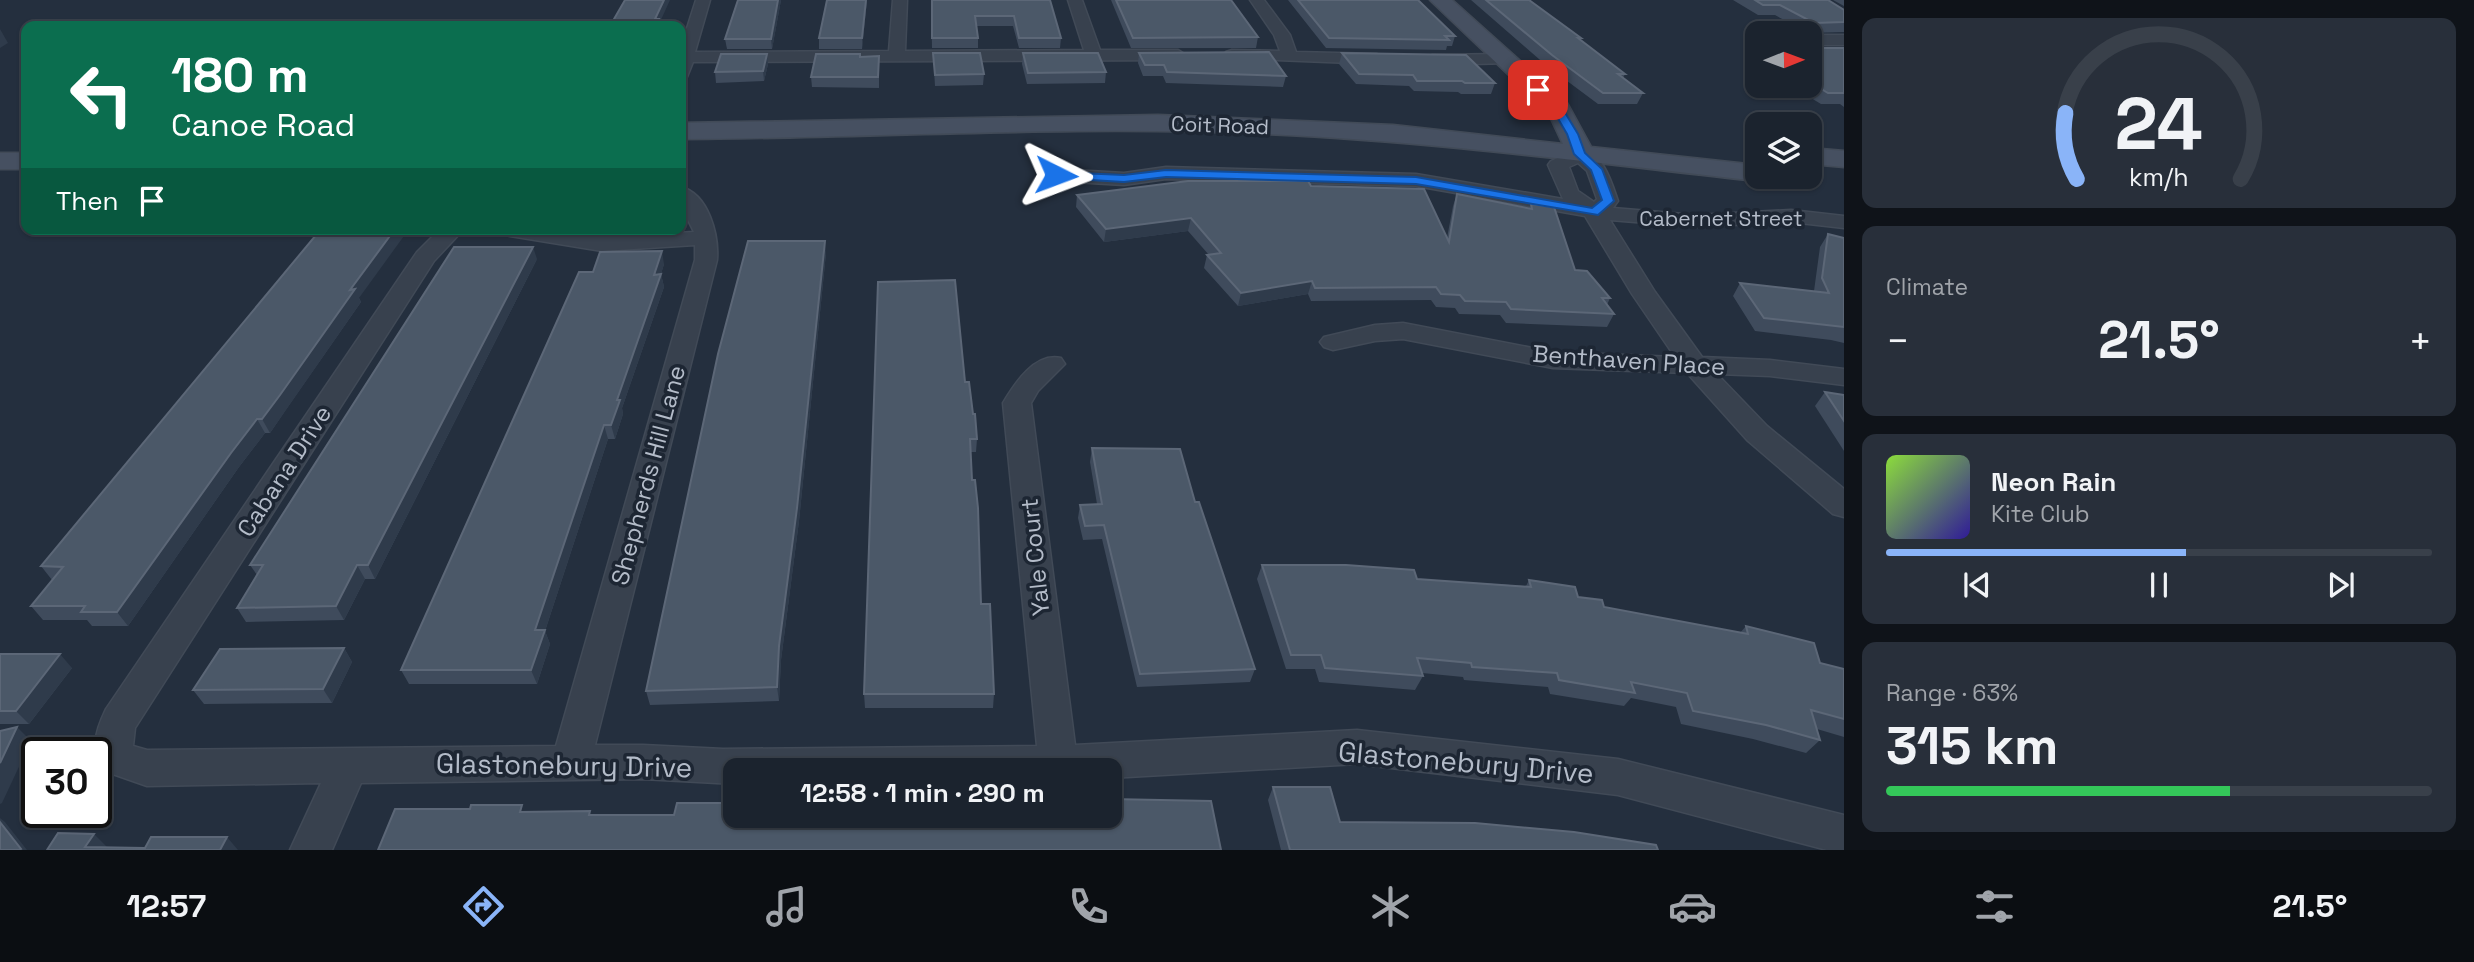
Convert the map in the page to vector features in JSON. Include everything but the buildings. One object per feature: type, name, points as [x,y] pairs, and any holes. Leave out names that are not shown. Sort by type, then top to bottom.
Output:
[{"type":"main road","points":[[1440,0],[1558,108],[1576,144]]},
{"type":"main road","name":"Coit Road","points":[[686,114],[1222,106],[1369,113],[1745,171]]},
{"type":"main road","name":"Coit Road","points":[[686,131],[1158,123],[1265,126],[1745,151]]},
{"type":"main road","points":[[0,139],[21,139]]},
{"type":"main road","points":[[1822,157],[1844,159]]},
{"type":"main road","points":[[0,161],[21,161]]},
{"type":"main road","points":[[1822,177],[1844,178]]},
{"type":"street","points":[[686,53],[703,0]]},
{"type":"street","points":[[897,56],[900,0]]},
{"type":"street","points":[[1075,0],[1093,54]]},
{"type":"street","points":[[1257,0],[1282,35],[1289,55]]},
{"type":"street","points":[[1822,40],[1844,40]]},
{"type":"street","points":[[686,62],[897,56],[1193,55]]},
{"type":"street","points":[[1220,55],[1397,60]]},
{"type":"street","points":[[1420,60],[1506,60]]},
{"type":"street","points":[[1594,212],[1608,201],[1596,169],[1576,144],[1558,165],[1569,194],[1594,212],[1644,294],[1695,366],[1757,433],[1844,506]]},
{"type":"street","name":"Cabernet Street","points":[[1056,175],[1124,179],[1166,173],[1416,180],[1594,212],[1696,221],[1791,216],[1844,222]]},
{"type":"street","points":[[546,235],[602,244],[707,238],[698,211],[686,198]]},
{"type":"street","name":"Cabana Drive","points":[[121,718],[425,257],[447,235]]},
{"type":"street","name":"Shepherds Hill Lane","points":[[571,762],[704,268],[707,238]]},
{"type":"street","name":"Benthaven Place","points":[[1333,342],[1375,333],[1403,331],[1553,360],[1770,368],[1844,377]]},
{"type":"street","name":"Yale Court","points":[[1052,363],[1027,386],[1017,403],[1057,758]]},
{"type":"street","name":"Glastonebury Drive","points":[[121,718],[114,736],[113,749],[120,759],[135,767],[571,762],[643,762],[723,767]]},
{"type":"street","name":"Glastonebury Drive","points":[[1122,760],[1357,747],[1618,777],[1844,835]]},
{"type":"street","points":[[311,850],[349,765]]},
{"type":"route","points":[[1056,175],[1124,179],[1166,173],[1416,180],[1594,212],[1608,201],[1596,169],[1580,154],[1573,134],[1558,108],[1538,90]]}]
